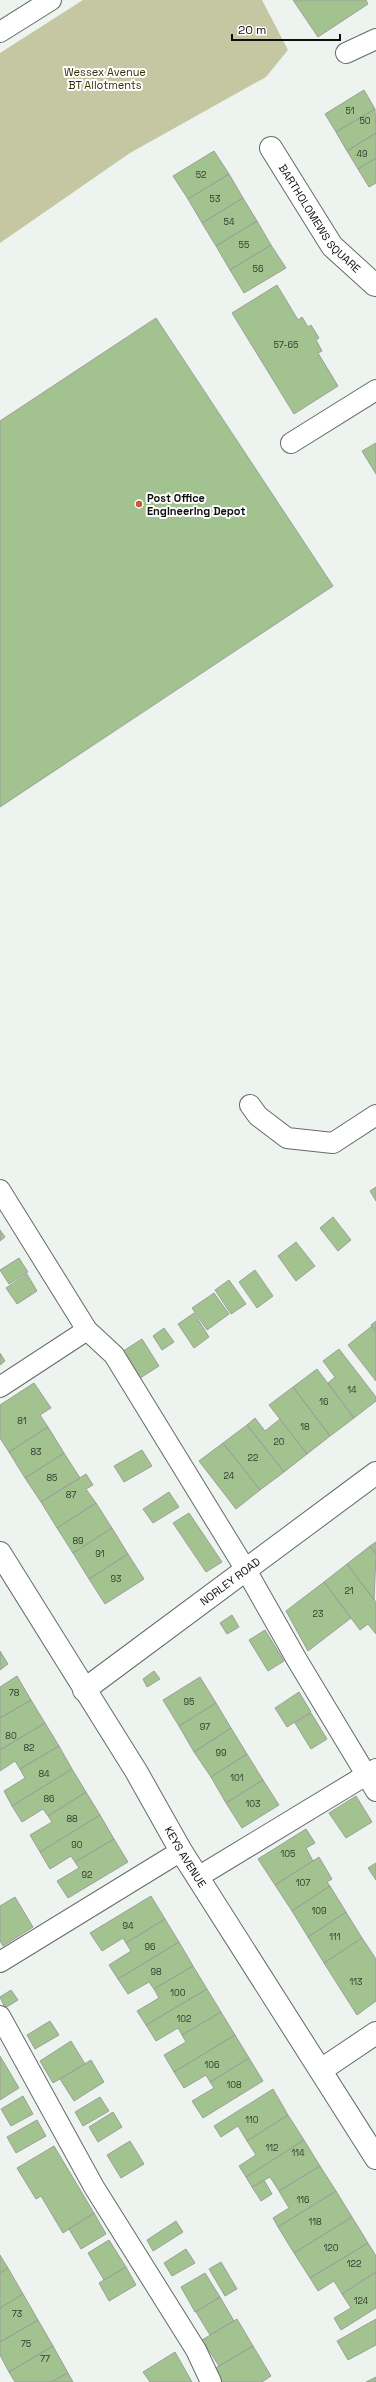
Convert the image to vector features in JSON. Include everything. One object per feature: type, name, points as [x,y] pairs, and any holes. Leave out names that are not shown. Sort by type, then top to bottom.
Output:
[{"type":"street","name":"BARTHOLOMEWS SQUARE","points":[[271,148],[332,246],[376,285]]},
{"type":"street","name":"NORLEY ROAD","points":[[84,1690],[376,1473]]},
{"type":"street","name":"KEYS AVENUE","points":[[0,1553],[84,1690],[136,1771],[181,1851],[376,2158]]},
{"type":"street","points":[[321,2070],[376,2033]]},
{"type":"lane","points":[[0,32],[51,0]]},
{"type":"lane","points":[[346,53],[376,39]]},
{"type":"lane","points":[[291,443],[376,390]]},
{"type":"lane","points":[[250,1105],[258,1116],[287,1138],[333,1143],[376,1115]]},
{"type":"lane","points":[[0,1190],[87,1330],[114,1355],[246,1570],[297,1660],[373,1779],[198,1877]]},
{"type":"lane","points":[[0,1387],[87,1330]]},
{"type":"lane","points":[[0,1962],[181,1851]]},
{"type":"lane","points":[[0,2016],[94,2187],[196,2350],[211,2382]]},
{"type":"green space","name":"Wessex Avenue BT Allotments","points":[[83,0],[262,0],[288,50],[266,77],[130,153],[0,243],[0,53]]},
{"type":"building","points":[[293,0],[366,0],[368,4],[318,37]]},
{"type":"building","points":[[364,90],[375,109],[336,132],[325,114]]},
{"type":"building","points":[[375,109],[376,133],[347,151],[336,132]]},
{"type":"building","points":[[376,133],[376,158],[358,169],[347,151]]},
{"type":"building","points":[[214,151],[229,174],[188,199],[173,176]]},
{"type":"building","points":[[376,158],[376,183],[369,187],[358,169]]},
{"type":"building","points":[[229,174],[243,198],[202,223],[188,199]]},
{"type":"building","points":[[243,198],[257,221],[216,246],[202,223]]},
{"type":"building","points":[[257,221],[271,245],[230,270],[216,246]]},
{"type":"building","points":[[271,245],[286,268],[244,293],[230,270]]},
{"type":"building","points":[[277,285],[298,320],[302,317],[308,327],[311,325],[319,338],[316,340],[322,351],[318,353],[338,386],[294,414],[232,313]]},
{"type":"building","name":"Post Office Engineering Depot","points":[[156,318],[333,586],[0,807],[0,421]]},
{"type":"building","points":[[376,443],[376,474],[362,451]]},
{"type":"building","points":[[376,1187],[376,1201],[370,1191]]},
{"type":"building","points":[[333,1217],[351,1240],[338,1251],[320,1228]]},
{"type":"building","points":[[0,1230],[5,1237],[0,1241]]},
{"type":"building","points":[[296,1242],[315,1266],[296,1281],[278,1256]]},
{"type":"building","points":[[19,1258],[28,1272],[9,1284],[0,1270]]},
{"type":"building","points":[[255,1270],[273,1296],[257,1308],[239,1282]]},
{"type":"building","points":[[27,1274],[37,1291],[17,1304],[6,1288]]},
{"type":"building","points":[[229,1280],[246,1304],[231,1314],[215,1290]]},
{"type":"building","points":[[214,1293],[229,1314],[207,1330],[192,1308]]},
{"type":"building","points":[[194,1313],[209,1337],[194,1348],[178,1324]]},
{"type":"building","points":[[376,1321],[376,1332],[371,1325]]},
{"type":"building","points":[[372,1326],[376,1332],[376,1381],[348,1345]]},
{"type":"building","points":[[164,1328],[174,1342],[162,1350],[153,1336]]},
{"type":"building","points":[[142,1339],[159,1366],[137,1380],[120,1353]]},
{"type":"building","points":[[339,1349],[376,1397],[376,1401],[354,1418],[328,1383],[335,1377],[323,1361]]},
{"type":"building","points":[[0,1353],[5,1361],[0,1365]]},
{"type":"building","points":[[317,1369],[354,1418],[330,1436],[293,1387]]},
{"type":"building","points":[[34,1383],[51,1408],[40,1415],[48,1427],[9,1452],[0,1438],[0,1405]]},
{"type":"building","points":[[293,1387],[330,1436],[307,1454],[269,1405]]},
{"type":"building","points":[[255,1418],[265,1431],[280,1419],[307,1454],[284,1472],[247,1425]]},
{"type":"building","points":[[247,1425],[284,1472],[260,1490],[223,1443]]},
{"type":"building","points":[[48,1427],[64,1453],[25,1478],[9,1452]]},
{"type":"building","points":[[223,1443],[260,1490],[236,1509],[199,1461]]},
{"type":"building","points":[[142,1450],[152,1466],[124,1482],[114,1466]]},
{"type":"building","points":[[64,1453],[80,1478],[41,1502],[25,1478]]},
{"type":"building","points":[[86,1474],[93,1485],[86,1489],[96,1503],[57,1528],[41,1502]]},
{"type":"building","points":[[169,1492],[179,1507],[153,1523],[143,1509]]},
{"type":"building","points":[[96,1503],[112,1528],[73,1553],[57,1528]]},
{"type":"building","points":[[189,1513],[222,1562],[206,1572],[173,1523]]},
{"type":"building","points":[[112,1528],[128,1554],[89,1579],[73,1553]]},
{"type":"building","points":[[376,1542],[376,1554],[370,1546]]},
{"type":"building","points":[[370,1546],[376,1554],[374,1600],[347,1564]]},
{"type":"building","points":[[128,1554],[144,1579],[105,1604],[89,1579]]},
{"type":"building","points":[[347,1564],[376,1602],[376,1634],[368,1624],[360,1630],[324,1582]]},
{"type":"building","points":[[324,1582],[351,1618],[308,1651],[286,1611]]},
{"type":"building","points":[[232,1615],[239,1627],[227,1634],[220,1623]]},
{"type":"building","points":[[265,1630],[284,1661],[268,1671],[249,1640]]},
{"type":"building","points":[[0,1651],[8,1664],[0,1670]]},
{"type":"building","points":[[154,1671],[160,1679],[147,1687],[143,1679]]},
{"type":"building","points":[[17,1676],[31,1700],[0,1718],[0,1687]]},
{"type":"building","points":[[200,1677],[216,1703],[179,1726],[163,1700]]},
{"type":"building","points":[[299,1692],[311,1712],[287,1727],[275,1708]]},
{"type":"building","points":[[31,1700],[45,1723],[0,1750],[0,1718]]},
{"type":"building","points":[[216,1703],[231,1728],[194,1752],[179,1726]]},
{"type":"building","points":[[311,1713],[327,1739],[311,1749],[295,1723]]},
{"type":"building","points":[[45,1723],[59,1746],[20,1769],[15,1761],[0,1771],[0,1750]]},
{"type":"building","points":[[231,1728],[247,1754],[211,1777],[194,1752]]},
{"type":"building","points":[[59,1746],[72,1769],[12,1806],[4,1791],[25,1778],[20,1769]]},
{"type":"building","points":[[247,1754],[263,1780],[226,1803],[211,1777]]},
{"type":"building","points":[[72,1769],[86,1792],[48,1816],[43,1809],[22,1822],[12,1806]]},
{"type":"building","points":[[263,1780],[279,1805],[242,1828],[226,1803]]},
{"type":"building","points":[[86,1792],[100,1815],[40,1852],[30,1835],[52,1822],[48,1816]]},
{"type":"building","points":[[356,1796],[372,1822],[346,1838],[329,1813]]},
{"type":"building","points":[[100,1815],[114,1839],[75,1862],[71,1856],[50,1869],[40,1852]]},
{"type":"building","points":[[306,1829],[315,1843],[306,1848],[313,1861],[275,1885],[258,1859]]},
{"type":"building","points":[[114,1839],[128,1862],[68,1898],[57,1881],[79,1868],[75,1862]]},
{"type":"building","points":[[319,1857],[332,1879],[327,1882],[330,1886],[292,1911],[275,1885]]},
{"type":"building","points":[[376,1863],[376,1880],[368,1868]]},
{"type":"building","points":[[330,1886],[346,1912],[308,1937],[292,1911]]},
{"type":"building","points":[[151,1896],[165,1919],[126,1943],[123,1938],[102,1951],[90,1933]]},
{"type":"building","points":[[15,1897],[33,1927],[3,1946],[0,1941],[0,1906]]},
{"type":"building","points":[[346,1912],[362,1938],[324,1963],[308,1937]]},
{"type":"building","points":[[165,1919],[179,1942],[118,1979],[109,1965],[131,1951],[126,1943]]},
{"type":"building","points":[[362,1938],[376,1959],[376,2001],[357,2015],[324,1963]]},
{"type":"building","points":[[179,1942],[193,1966],[154,1989],[149,1982],[128,1994],[118,1979]]},
{"type":"building","points":[[193,1966],[207,1989],[146,2025],[137,2011],[159,1998],[154,1989]]},
{"type":"building","points":[[207,1989],[221,2012],[182,2035],[178,2028],[156,2041],[146,2025]]},
{"type":"building","points":[[11,1990],[18,2000],[5,2008],[0,1997]]},
{"type":"building","points":[[221,2012],[235,2035],[174,2072],[164,2055],[186,2042],[182,2035]]},
{"type":"building","points":[[50,2021],[59,2035],[35,2049],[27,2035]]},
{"type":"building","points":[[235,2035],[249,2058],[210,2082],[206,2075],[184,2088],[174,2072]]},
{"type":"building","points":[[71,2041],[85,2064],[53,2083],[40,2061]]},
{"type":"building","points":[[0,2056],[19,2088],[0,2100]]},
{"type":"building","points":[[249,2058],[263,2081],[203,2118],[192,2101],[214,2088],[210,2082]]},
{"type":"building","points":[[91,2060],[104,2082],[74,2101],[60,2079]]},
{"type":"building","points":[[273,2089],[288,2115],[247,2141],[238,2126],[221,2137],[214,2126]]},
{"type":"building","points":[[23,2096],[33,2114],[11,2126],[1,2109]]},
{"type":"building","points":[[100,2097],[109,2111],[83,2126],[75,2112]]},
{"type":"building","points":[[113,2112],[122,2127],[98,2142],[89,2127]]},
{"type":"building","points":[[288,2115],[304,2140],[246,2177],[239,2166],[256,2155],[247,2141]]},
{"type":"building","points":[[37,2120],[46,2136],[16,2153],[7,2137]]},
{"type":"building","points":[[304,2140],[320,2166],[279,2191],[270,2177],[252,2187],[246,2177]]},
{"type":"building","points":[[130,2141],[144,2164],[121,2178],[107,2155]]},
{"type":"building","points":[[54,2146],[94,2213],[63,2233],[41,2196],[36,2199],[17,2168]]},
{"type":"building","points":[[320,2166],[336,2191],[278,2227],[273,2218],[289,2208],[279,2191]]},
{"type":"building","points":[[264,2180],[272,2194],[261,2201],[252,2187]]},
{"type":"building","points":[[336,2191],[352,2217],[294,2253],[278,2227]]},
{"type":"building","points":[[94,2213],[106,2234],[81,2249],[69,2229]]},
{"type":"building","points":[[352,2217],[368,2243],[310,2278],[294,2253]]},
{"type":"building","points":[[176,2221],[183,2232],[153,2251],[147,2240]]},
{"type":"building","points":[[109,2240],[126,2267],[104,2280],[88,2253]]},
{"type":"building","points":[[368,2243],[376,2256],[376,2272],[342,2294],[334,2281],[318,2291],[310,2278]]},
{"type":"building","points":[[186,2249],[195,2263],[172,2276],[164,2263]]},
{"type":"building","points":[[0,2255],[8,2268],[0,2273]]},
{"type":"building","points":[[221,2262],[237,2289],[225,2296],[209,2269]]},
{"type":"building","points":[[126,2267],[136,2285],[109,2301],[99,2283]]},
{"type":"building","points":[[8,2268],[23,2294],[0,2308],[0,2273]]},
{"type":"building","points":[[376,2272],[376,2308],[341,2330],[334,2318],[351,2308],[342,2294]]},
{"type":"building","points":[[205,2273],[220,2297],[195,2312],[181,2287]]},
{"type":"building","points":[[23,2294],[38,2320],[0,2342],[0,2308]]},
{"type":"building","points":[[220,2297],[234,2321],[210,2335],[196,2312]]},
{"type":"building","points":[[237,2319],[253,2346],[219,2366],[202,2340]]},
{"type":"building","points":[[376,2319],[376,2345],[348,2360],[337,2341]]},
{"type":"building","points":[[38,2320],[53,2346],[9,2372],[0,2355],[0,2342]]},
{"type":"building","points":[[53,2346],[68,2373],[51,2382],[15,2382],[9,2372]]},
{"type":"building","points":[[253,2346],[271,2376],[262,2382],[222,2382],[214,2369]]},
{"type":"building","points":[[175,2352],[192,2382],[150,2382],[143,2372]]},
{"type":"building","points":[[68,2373],[73,2382],[51,2382]]},
{"type":"building","points":[[376,2377],[376,2382],[366,2382]]},
{"type":"place","name":"Post Office Engineering Depot","points":[[139,504]]}]
